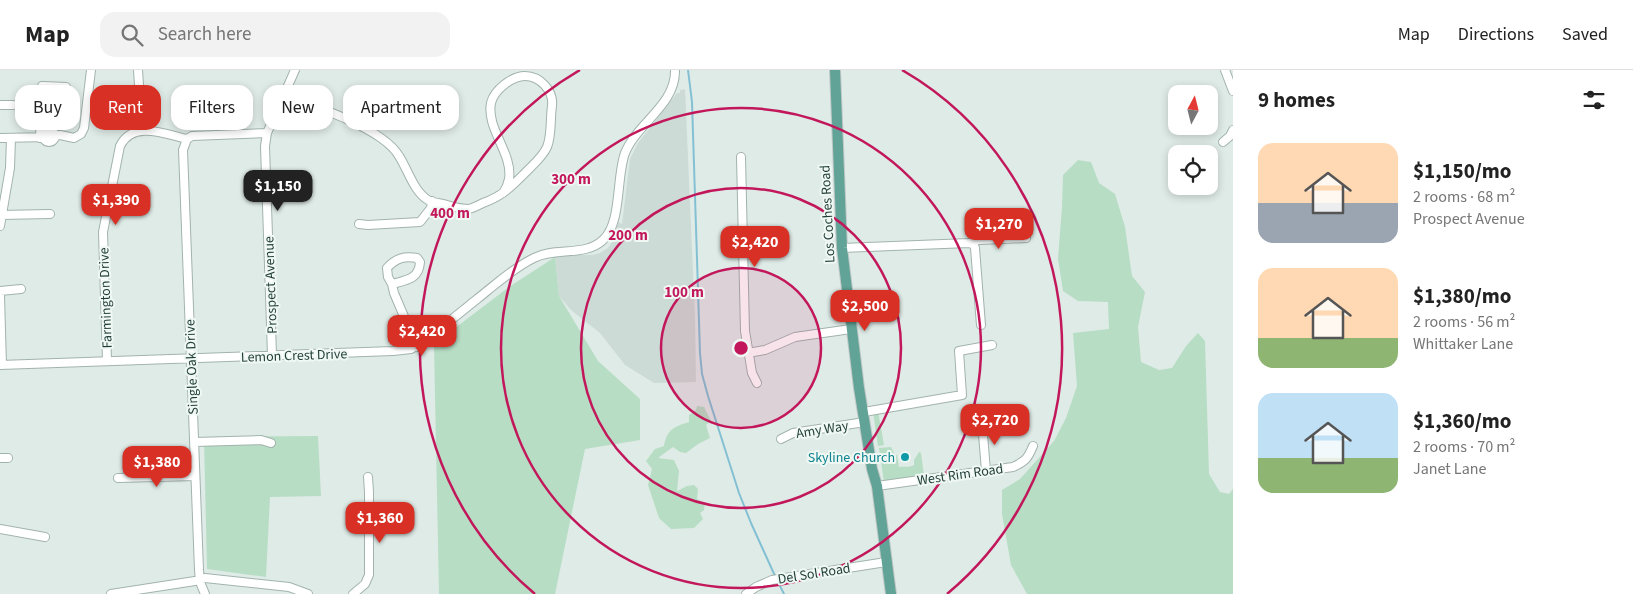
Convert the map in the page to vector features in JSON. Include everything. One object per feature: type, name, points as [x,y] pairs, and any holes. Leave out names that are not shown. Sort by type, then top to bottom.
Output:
[{"type":"main road","name":"Los Coches Road","points":[[836,70],[842,248],[851,329],[877,486],[891,594]]},
{"type":"street","points":[[0,138],[78,137],[83,132],[91,70]]},
{"type":"street","points":[[138,70],[139,85]]},
{"type":"street","name":"Prospect Avenue","points":[[289,85],[295,70]]},
{"type":"street","name":"Lemon Crest Drive","points":[[1,365],[402,351],[417,347],[507,275],[532,258],[550,253],[587,248],[596,245],[604,239],[613,223],[622,164],[626,152],[635,135],[669,94],[674,84],[675,70]]},
{"type":"street","points":[[1225,70],[1233,91]]},
{"type":"street","points":[[333,114],[362,126],[386,141],[398,154],[419,192],[428,200],[470,209],[496,198],[515,185],[544,153],[548,144],[553,102],[550,92],[535,78],[526,76],[514,78],[494,96],[491,104],[494,125],[510,174],[509,182],[503,193]]},
{"type":"street","points":[[0,105],[13,105]]},
{"type":"street","points":[[46,130],[47,137]]},
{"type":"street","points":[[142,130],[187,139],[192,136],[267,133]]},
{"type":"street","name":"Farmington Drive","points":[[108,361],[103,232],[120,146],[129,134],[142,130]]},
{"type":"street","name":"Prospect Avenue","points":[[268,130],[265,146],[272,356]]},
{"type":"street","points":[[1223,142],[1230,136],[1233,130]]},
{"type":"street","points":[[0,226],[10,168],[10,138]]},
{"type":"street","name":"Single Oak Drive","points":[[187,139],[183,150],[190,358],[199,579],[205,594]]},
{"type":"street","points":[[741,156],[745,332],[752,373],[757,384]]},
{"type":"street","points":[[359,224],[420,222],[431,208],[432,201]]},
{"type":"street","points":[[1,215],[50,214]]},
{"type":"street","points":[[842,248],[968,243],[979,240],[1026,238]]},
{"type":"street","points":[[968,243],[973,244],[975,248],[981,325]]},
{"type":"street","points":[[392,284],[411,279],[416,275],[420,269],[420,262],[417,258],[394,260],[387,268],[394,293],[417,347]]},
{"type":"street","points":[[0,291],[21,290]]},
{"type":"street","points":[[0,296],[1,365]]},
{"type":"street","points":[[748,353],[770,348],[796,337],[851,329]]},
{"type":"street","name":"Amy Way","points":[[781,439],[793,433],[962,395],[959,351],[992,345]]},
{"type":"street","points":[[982,422],[986,471]]},
{"type":"street","points":[[194,442],[261,440],[272,443]]},
{"type":"street","name":"West Rim Road","points":[[877,486],[1013,467],[1028,458],[1033,446]]},
{"type":"street","points":[[118,478],[195,476]]},
{"type":"street","points":[[353,594],[365,584],[369,575],[368,477]]},
{"type":"street","points":[[0,529],[44,538]]},
{"type":"street","name":"Del Sol Road","points":[[746,594],[772,580],[886,562]]},
{"type":"street","points":[[111,594],[207,578],[289,588],[308,594]]},
{"type":"shaded area","points":[[685,89],[696,382],[654,383],[625,365],[600,333],[571,310],[559,296],[555,257],[592,255],[608,248],[614,240],[618,222],[622,224],[630,159],[638,143],[677,93]]},
{"type":"green space","points":[[1078,160],[1091,162],[1099,183],[1115,194],[1125,227],[1132,276],[1145,292],[1138,327],[1141,362],[1159,370],[1172,368],[1186,346],[1198,333],[1205,341],[1209,474],[1220,492],[1229,494],[1233,489],[1233,594],[1027,594],[1011,565],[1002,514],[1002,490],[1020,479],[1054,441],[1066,418],[1077,386],[1073,333],[1109,329],[1108,302],[1078,301],[1063,291],[1058,259],[1063,175]]},
{"type":"green space","points":[[555,257],[559,296],[598,361],[640,399],[640,440],[585,449],[555,594],[439,594],[434,344],[509,287]]},
{"type":"green space","points":[[697,406],[704,407],[711,421],[706,425],[710,438],[686,453],[680,452],[673,447],[658,458],[674,460],[679,471],[677,491],[694,485],[698,489],[697,499],[705,503],[704,510],[700,513],[703,519],[694,528],[671,529],[659,518],[648,485],[652,469],[646,461],[655,449],[664,446],[667,436],[672,429],[689,422],[689,415],[696,410]]},
{"type":"green space","points":[[878,411],[884,445],[878,446],[873,412]]},
{"type":"green space","points":[[318,436],[321,496],[270,497],[266,577],[207,569],[204,437]]},
{"type":"green space","points":[[891,447],[895,455],[897,455],[899,467],[914,465],[914,460],[919,452],[921,453],[924,476],[884,482],[879,448]]},
{"type":"waterway","points":[[688,70],[692,102],[702,374],[739,493],[775,576]]},
{"type":"waterway","points":[[779,584],[784,594]]},
{"type":"place","name":"Skyline Church","points":[[905,457]]}]
